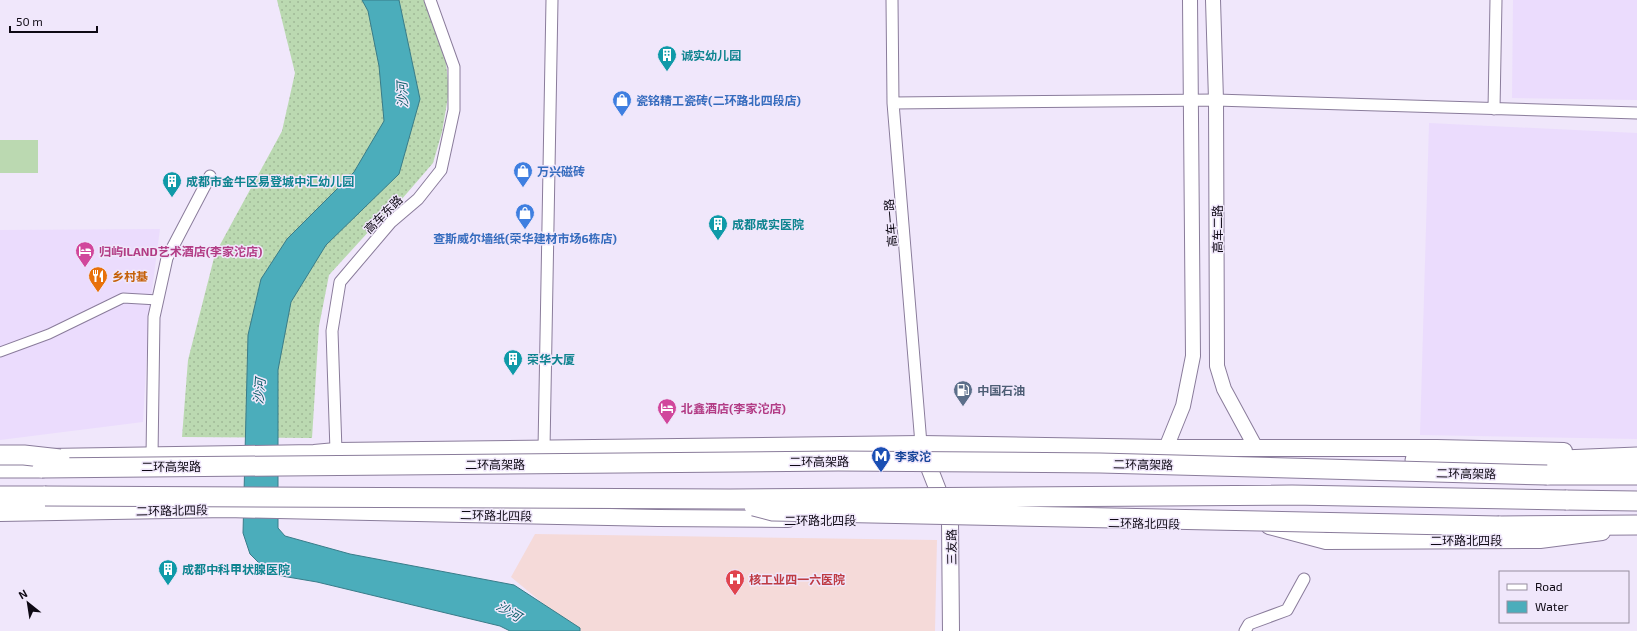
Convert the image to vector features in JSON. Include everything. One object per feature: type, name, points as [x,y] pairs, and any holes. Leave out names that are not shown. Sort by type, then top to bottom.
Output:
[{"type":"highway","points":[[838,461],[876,454],[1415,460],[1563,460],[1637,457]]},
{"type":"highway","points":[[0,456],[24,455],[117,467]]},
{"type":"highway","name":"二环高架路","points":[[0,468],[838,461],[1100,463],[1547,475],[1637,475]]},
{"type":"highway","points":[[0,496],[730,499],[1292,494],[1637,501]]},
{"type":"highway","points":[[730,499],[773,512],[1499,526],[1637,526]]},
{"type":"main road","points":[[0,456],[152,456],[314,453],[336,451],[921,444],[1166,448],[1437,448],[1561,451],[1637,457]]},
{"type":"main road","name":"三友路","points":[[921,444],[950,521],[951,631]]},
{"type":"main road","name":"二环路北四段","points":[[0,513],[226,509],[651,518],[1262,524],[1326,541],[1540,540],[1637,526]]},
{"type":"street","name":"高车东路","points":[[336,451],[332,331],[340,282],[391,222],[418,199],[441,170],[454,110],[454,67],[430,0]]},
{"type":"street","points":[[544,449],[552,0]]},
{"type":"street","name":"高车一路","points":[[892,0],[894,103],[921,444]]},
{"type":"street","name":"高车二路","points":[[1166,448],[1183,406],[1193,356],[1190,0]]},
{"type":"street","name":"高车二路","points":[[1213,0],[1216,100],[1217,366],[1224,389],[1256,448]]},
{"type":"street","points":[[1494,109],[1496,0]]},
{"type":"street","points":[[894,103],[1216,100],[1637,113]]},
{"type":"street","points":[[152,456],[154,318],[167,258],[210,176]]},
{"type":"street","points":[[0,352],[49,334],[123,298],[158,300]]},
{"type":"street","points":[[1244,631],[1249,624],[1287,610],[1304,579]]},
{"type":"shaded area","points":[[1513,0],[1637,0],[1637,100],[1512,98]]},
{"type":"shaded area","points":[[1429,123],[1637,133],[1637,439],[1420,435]]},
{"type":"shaded area","points":[[160,229],[149,313],[143,422],[0,440],[0,230]]},
{"type":"shaded area","name":"核工业四一六医院","points":[[535,534],[937,540],[935,631],[568,631],[557,615],[511,577]]},
{"type":"green space","points":[[277,0],[424,0],[446,63],[449,91],[442,132],[433,163],[401,200],[371,229],[329,275],[319,326],[312,438],[182,437],[188,360],[215,254],[282,131],[295,73]]},
{"type":"green space","points":[[0,140],[38,140],[38,173],[0,173]]},
{"type":"water","name":"沙河","points":[[362,0],[399,0],[420,99],[399,174],[326,245],[291,302],[278,370],[278,528],[285,536],[350,554],[514,585],[580,628],[580,631],[510,631],[500,626],[317,582],[270,574],[250,554],[243,533],[248,335],[261,279],[287,239],[354,172],[384,121],[379,66],[368,11]]},
{"type":"place","name":"诚实幼儿园","points":[[667,72]]},
{"type":"place","name":"瓷铭精工瓷砖(二环路北四段店)","points":[[622,117]]},
{"type":"place","name":"万兴磁砖","points":[[523,188]]},
{"type":"place","name":"成都市金牛区易登城中汇幼儿园","points":[[172,198]]},
{"type":"place","name":"查斯威尔墙纸(荣华建材市场6栋店)","points":[[525,230]]},
{"type":"place","name":"成都成实医院","points":[[718,241]]},
{"type":"place","name":"归屿ILAND艺术酒店(李家沱店)","points":[[85,268]]},
{"type":"place","name":"乡村基","points":[[98,293]]},
{"type":"place","name":"荣华大厦","points":[[513,376]]},
{"type":"place","name":"中国石油","points":[[963,407]]},
{"type":"place","name":"北鑫酒店(李家沱店)","points":[[667,425]]},
{"type":"place","name":"李家沱","points":[[881,473]]},
{"type":"place","name":"成都中科甲状腺医院","points":[[168,586]]},
{"type":"place","name":"核工业四一六医院","points":[[735,596]]}]
